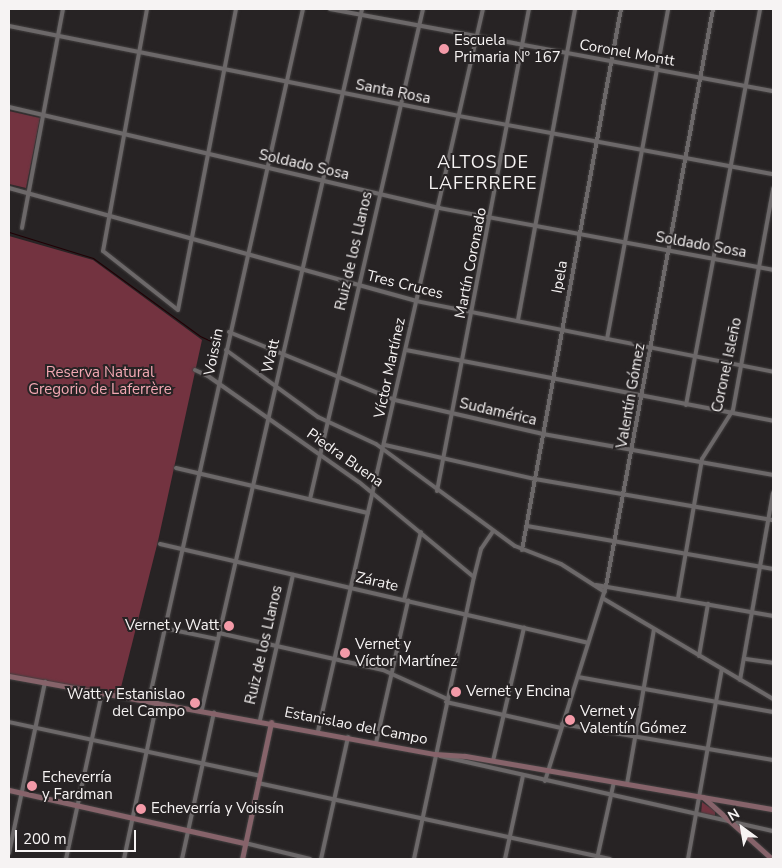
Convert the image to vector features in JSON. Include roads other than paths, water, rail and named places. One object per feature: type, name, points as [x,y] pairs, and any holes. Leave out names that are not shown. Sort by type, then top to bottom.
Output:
[{"type":"street","points":[[22,228],[63,9]]},
{"type":"street","points":[[147,9],[108,216],[104,254],[178,310],[194,240],[236,9]]},
{"type":"street","name":"Voissin","points":[[148,700],[220,384],[229,332],[303,9]]},
{"type":"street","name":"Coronel Montt","points":[[330,9],[773,90]]},
{"type":"street","name":"Watt","points":[[202,709],[362,9]]},
{"type":"street","name":"Ruiz de los Llanos","points":[[310,499],[423,9]]},
{"type":"street","name":"Víctor Martínez","points":[[318,731],[372,492],[385,447],[416,301],[439,208],[483,9]]},
{"type":"street","name":"Martín Coronado","points":[[438,491],[529,9]]},
{"type":"street","points":[[518,320],[575,9]]},
{"type":"street","name":"Ipela","points":[[522,550],[622,9]]},
{"type":"street","points":[[607,339],[668,9]]},
{"type":"street","name":"Valentín Gómez","points":[[545,781],[546,770],[604,599],[713,9]]},
{"type":"street","points":[[686,405],[760,9]]},
{"type":"street","name":"Santa Rosa","points":[[9,26],[401,105],[773,174]]},
{"type":"street","name":"Soldado Sosa","points":[[9,107],[439,208],[773,270]]},
{"type":"street","name":"Tres Cruces","points":[[9,188],[416,301],[773,372]]},
{"type":"street","name":"Coronel Isleño","points":[[678,598],[701,462],[731,414],[773,189]]},
{"type":"street","name":"Sudamérica","points":[[229,332],[395,400],[543,434],[773,475]]},
{"type":"street","points":[[226,350],[318,417],[327,419],[385,447],[438,491],[522,550],[560,564],[605,592]]},
{"type":"street","points":[[406,350],[554,377],[642,397],[773,421]]},
{"type":"street","name":"Piedra Buena","points":[[195,370],[220,384],[372,492],[474,577]]},
{"type":"street","points":[[385,447],[624,496],[771,520]]},
{"type":"street","points":[[176,468],[368,513]]},
{"type":"street","points":[[740,680],[746,659],[761,567],[771,520],[773,493]]},
{"type":"street","points":[[527,526],[773,569]]},
{"type":"street","points":[[414,859],[474,577],[481,548],[493,531]]},
{"type":"street","points":[[376,743],[421,532]]},
{"type":"street","name":"Zárate","points":[[160,544],[588,643]]},
{"type":"street","name":"Ruiz de los Llanos","points":[[260,720],[293,575]]},
{"type":"street","points":[[595,585],[773,616]]},
{"type":"street","points":[[604,599],[773,699]]},
{"type":"street","points":[[699,656],[708,604]]},
{"type":"street","points":[[139,622],[217,639]]},
{"type":"street","points":[[493,760],[524,628]]},
{"type":"street","points":[[627,784],[642,689],[654,629]]},
{"type":"street","points":[[219,633],[391,673],[447,700],[504,715],[773,760]]},
{"type":"street","points":[[746,659],[773,664]]},
{"type":"street","points":[[688,859],[701,796],[715,702],[722,669]]},
{"type":"street","name":"Estanislao del Campo","points":[[9,676],[202,709],[435,754],[493,760],[773,809]]},
{"type":"street","points":[[578,677],[773,712]]},
{"type":"street","points":[[9,853],[45,682]]},
{"type":"street","points":[[66,859],[90,740],[102,692]]},
{"type":"street","points":[[124,859],[157,702]]},
{"type":"street","points":[[182,859],[214,712]]},
{"type":"street","points":[[9,722],[260,776]]},
{"type":"street","name":"Ruiz de los Llanos","points":[[242,859],[272,722]]},
{"type":"street","points":[[321,859],[348,737]]},
{"type":"street","points":[[435,754],[610,796],[773,831]]},
{"type":"street","points":[[505,859],[523,776]]},
{"type":"street","points":[[597,858],[614,782]]},
{"type":"street","points":[[258,783],[597,858],[610,859]]},
{"type":"street","points":[[9,790],[189,828],[310,859]]},
{"type":"street","points":[[701,796],[772,859]]},
{"type":"waterway","points":[[9,232],[93,258],[200,336],[217,344]]},
{"type":"place","name":"Escuela Primaria Nº 167","points":[[444,49]]},
{"type":"place","name":"Vernet y Watt","points":[[229,626]]},
{"type":"place","name":"Vernet y Víctor Martínez","points":[[345,653]]},
{"type":"place","name":"Vernet y Encina","points":[[456,692]]},
{"type":"place","name":"Watt y Estanislao del Campo","points":[[195,703]]},
{"type":"place","name":"Vernet y Valentín Gómez","points":[[570,720]]},
{"type":"place","name":"Echeverría y Fardman","points":[[32,786]]},
{"type":"place","name":"Echeverría y Voissín","points":[[141,809]]},
{"type":"district","name":"ALTOS DE LAFERRERE","points":[[483,173]]},
{"type":"park label","name":"Reserva Natural Gregorio de Laferrère","points":[[100,380]]}]
